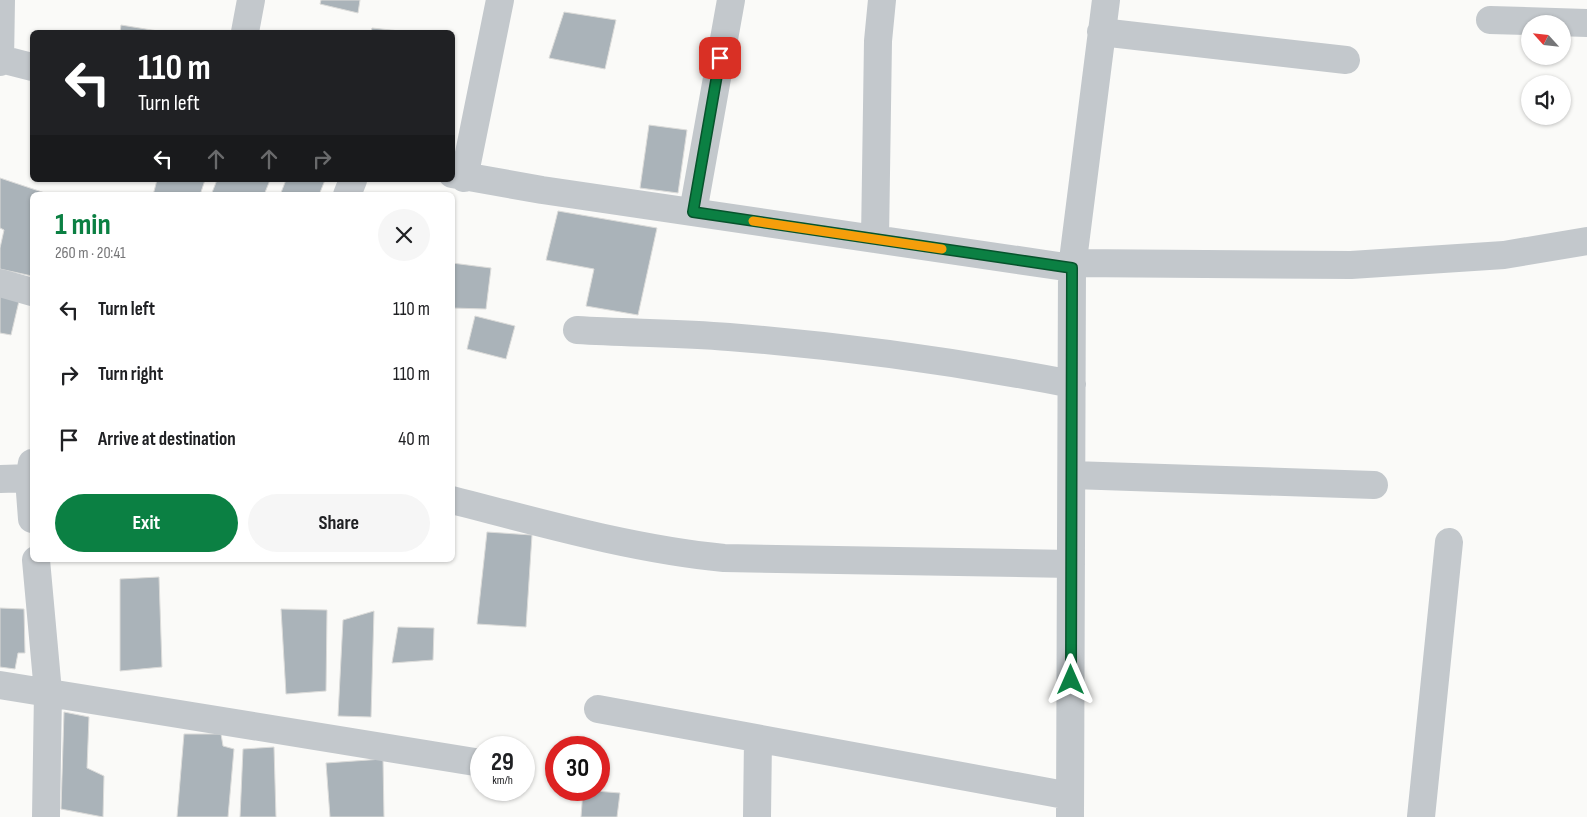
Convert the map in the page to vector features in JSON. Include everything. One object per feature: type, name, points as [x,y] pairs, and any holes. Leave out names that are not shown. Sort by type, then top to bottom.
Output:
[{"type":"street","points":[[1,0],[1,60],[30,67]]},
{"type":"street","points":[[245,30],[251,0]]},
{"type":"street","points":[[500,0],[458,176],[876,239],[1072,266],[1352,265],[1504,255],[1587,241]]},
{"type":"street","points":[[693,212],[731,0]]},
{"type":"street","points":[[876,239],[878,41],[882,0]]},
{"type":"street","points":[[598,710],[758,739],[1070,807],[1072,266],[1106,0]]},
{"type":"street","points":[[1490,20],[1587,23]]},
{"type":"street","points":[[1101,32],[1346,60]]},
{"type":"street","points":[[0,283],[30,291]]},
{"type":"street","points":[[577,330],[728,337],[843,349],[987,368],[1072,384]]},
{"type":"street","points":[[0,479],[30,473]]},
{"type":"street","points":[[1072,475],[1374,485]]},
{"type":"street","points":[[455,501],[584,533],[682,554],[724,558],[1071,564]]},
{"type":"street","points":[[1421,817],[1450,542]]},
{"type":"street","points":[[36,562],[48,692],[46,817]]},
{"type":"street","points":[[0,685],[470,760]]},
{"type":"street","points":[[757,817],[758,739]]},
{"type":"building","points":[[321,0],[360,0],[358,13],[320,4]]},
{"type":"building","points":[[564,12],[616,20],[605,69],[549,58]]},
{"type":"building","points":[[121,25],[152,30],[120,30]]},
{"type":"building","points":[[372,28],[390,30],[372,30]]},
{"type":"building","points":[[649,125],[687,130],[678,193],[640,188]]},
{"type":"building","points":[[0,178],[42,192],[30,192],[30,276],[0,269],[0,248],[4,230],[0,228]]},
{"type":"building","points":[[156,182],[204,182],[201,192],[154,192]]},
{"type":"building","points":[[216,182],[269,182],[265,192],[212,192]]},
{"type":"building","points":[[285,182],[324,182],[320,192],[281,192]]},
{"type":"building","points":[[558,211],[657,228],[638,315],[586,306],[594,269],[546,260]]},
{"type":"building","points":[[455,263],[491,268],[486,309],[455,308]]},
{"type":"building","points":[[0,296],[19,301],[11,335],[0,333]]},
{"type":"building","points":[[475,316],[515,326],[506,359],[467,349]]},
{"type":"building","points":[[487,532],[532,535],[526,627],[477,624]]},
{"type":"building","points":[[159,577],[162,667],[120,671],[120,579]]},
{"type":"building","points":[[0,608],[24,609],[25,653],[18,653],[15,669],[0,667]]},
{"type":"building","points":[[281,609],[327,610],[326,691],[286,694]]},
{"type":"building","points":[[374,611],[371,717],[338,716],[343,620]]},
{"type":"building","points":[[398,627],[434,628],[433,660],[392,663]]},
{"type":"building","points":[[64,712],[89,717],[87,768],[104,776],[103,817],[61,809]]},
{"type":"building","points":[[184,734],[221,734],[223,746],[234,749],[228,817],[177,817]]},
{"type":"building","points":[[274,747],[276,817],[240,817],[243,749]]},
{"type":"building","points":[[383,759],[384,817],[330,817],[326,763]]},
{"type":"building","points":[[610,792],[620,793],[617,817],[581,817],[582,801],[610,801]]},
{"type":"slow traffic","points":[[753,221],[942,249]]},
{"type":"route","points":[[720,58],[693,212],[1072,268],[1071,680]]}]
